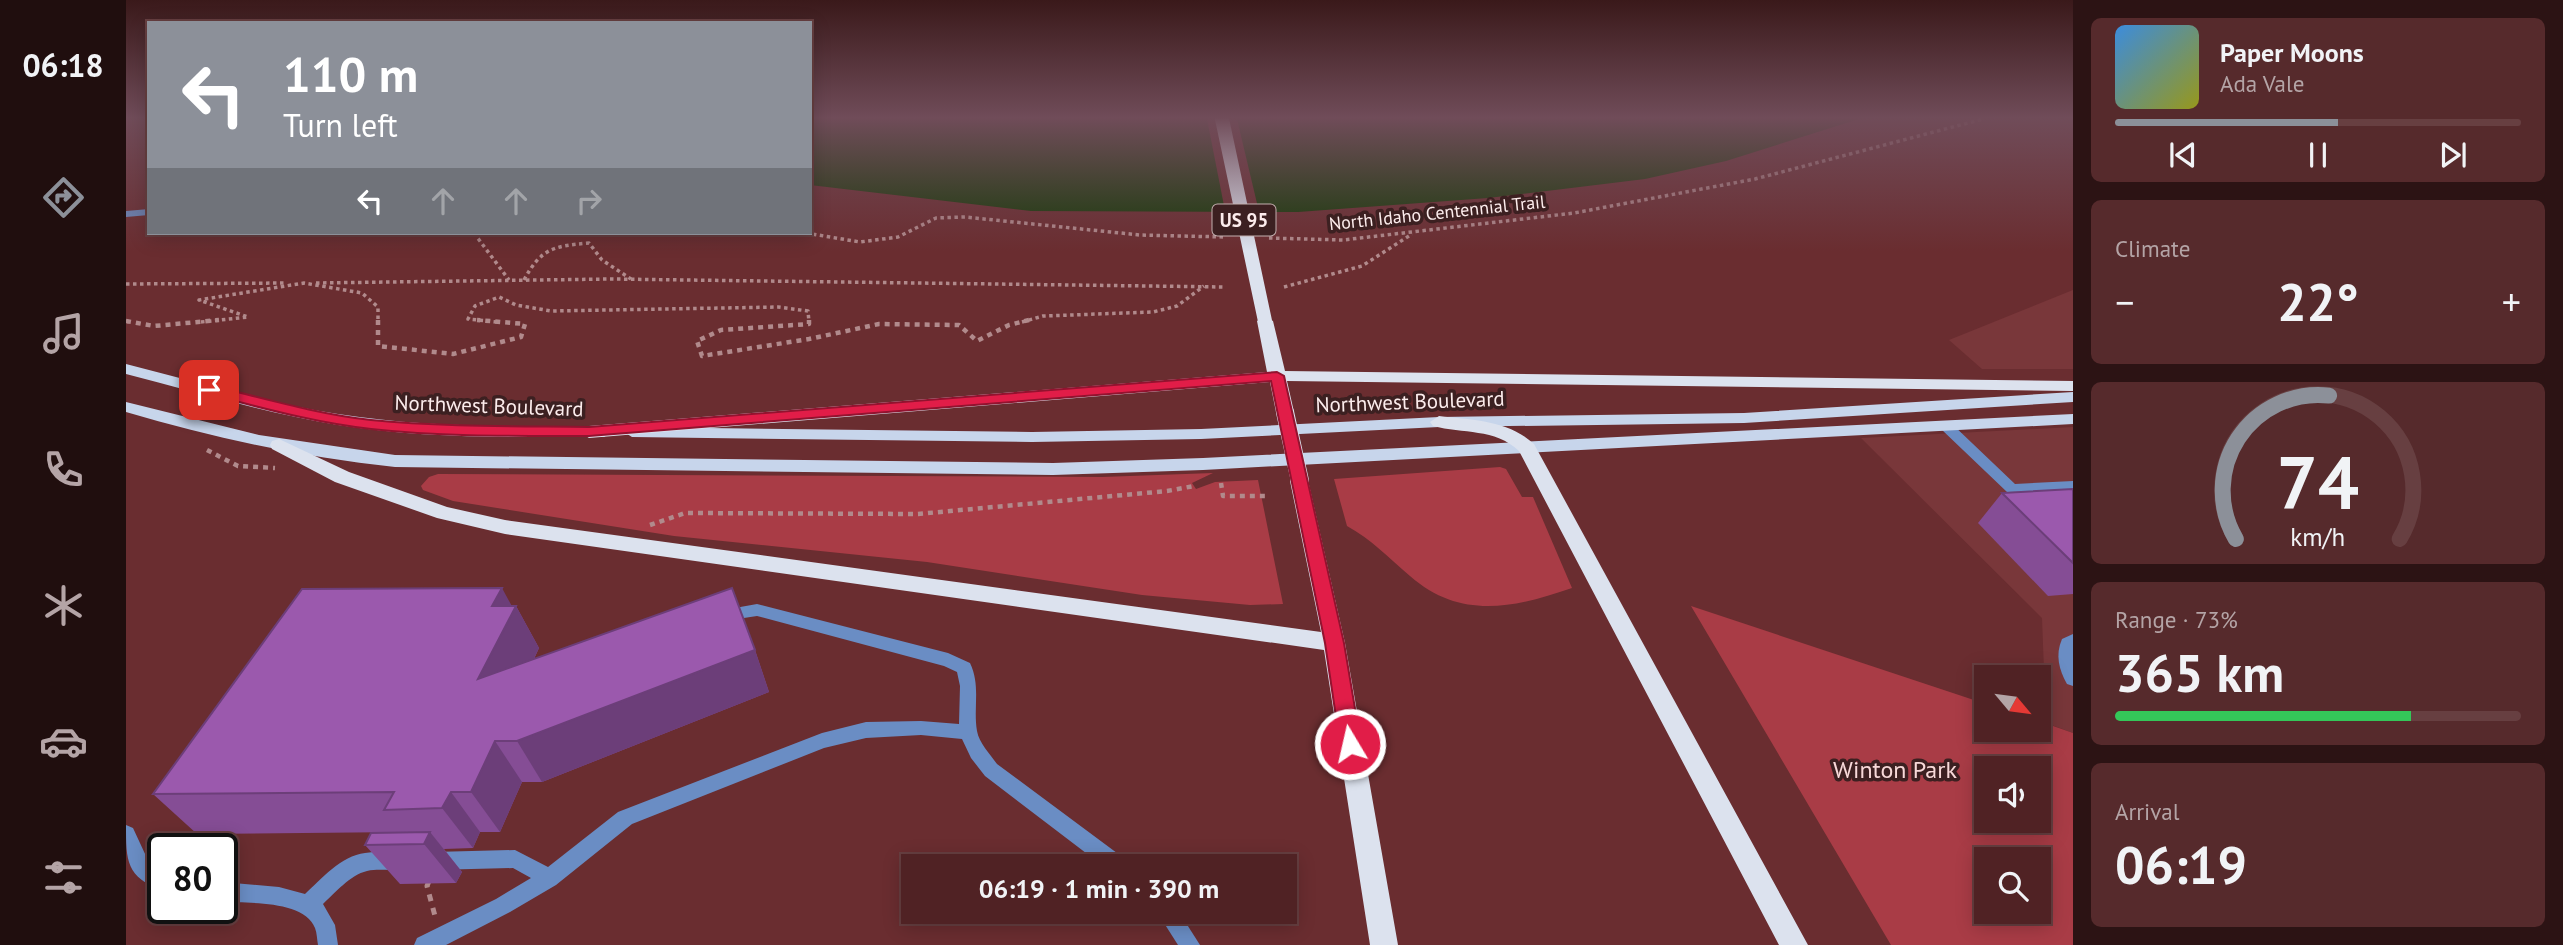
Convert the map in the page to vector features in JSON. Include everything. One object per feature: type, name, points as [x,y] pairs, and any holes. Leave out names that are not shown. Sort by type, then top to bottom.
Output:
[{"type":"highway","name":"US 95","points":[[1231,163],[1334,643],[1384,945]]},
{"type":"highway","points":[[589,432],[1277,376],[2073,386]]},
{"type":"highway","points":[[1439,422],[1500,432],[1518,439],[1527,448],[1794,945]]},
{"type":"highway","points":[[279,445],[342,477],[444,513],[505,527],[1334,643]]},
{"type":"main road","name":"Northwest Boulevard","points":[[126,369],[298,412],[372,425],[500,431],[1032,438],[1201,434],[1439,422],[1744,418],[2073,397]]},
{"type":"main road","points":[[126,407],[279,445],[352,457],[446,462],[1052,469],[1527,448],[2073,419]]},
{"type":"lane","points":[[126,214],[147,212]]},
{"type":"lane","points":[[1946,426],[2012,489],[2073,486]]},
{"type":"lane","points":[[708,620],[733,612],[757,610],[948,660],[964,668],[969,686],[968,732],[977,752],[991,770],[1102,854]]},
{"type":"lane","points":[[2073,640],[2068,644],[2066,655],[2068,672],[2073,680]]},
{"type":"lane","points":[[432,941],[488,914],[549,878],[625,818],[822,741],[866,730],[892,728],[968,732]]},
{"type":"lane","points":[[126,834],[136,860],[147,872]]},
{"type":"lane","points":[[309,904],[337,877],[363,862],[515,859],[549,878]]},
{"type":"lane","points":[[238,893],[274,895],[309,904],[324,922],[328,945]]},
{"type":"lane","points":[[1175,924],[1190,945]]},
{"type":"path","name":"North Idaho Centennial Trail","points":[[1262,238],[1343,240],[1574,213],[1755,179],[1815,163]]},
{"type":"path","points":[[812,234],[860,242],[898,237],[936,218],[965,216],[1140,234],[1235,237]]},
{"type":"path","points":[[1284,287],[1362,266],[1416,232]]},
{"type":"path","points":[[475,235],[509,280]]},
{"type":"path","points":[[524,280],[534,259],[555,246],[589,243],[602,260],[632,279]]},
{"type":"path","points":[[126,284],[632,279],[1225,287]]},
{"type":"path","points":[[126,321],[154,327],[248,317],[199,300],[304,283],[362,293],[378,307],[378,346],[453,354],[521,337],[525,324],[468,319],[475,306],[499,297],[516,305],[551,311],[778,307],[808,311],[809,324],[722,330],[697,341],[702,356],[809,339],[879,324],[959,325],[977,341],[1009,325],[1043,316],[1153,312],[1177,306],[1204,286]]},
{"type":"path","points":[[201,446],[238,466],[280,468]]},
{"type":"path","points":[[1220,477],[1223,496],[1268,496]]},
{"type":"path","points":[[619,544],[651,524],[685,513],[918,514],[1167,491],[1198,484]]},
{"type":"path","points":[[432,941],[427,887],[439,860]]},
{"type":"shaded area","points":[[812,163],[1717,163],[1645,179],[1488,198],[1298,212],[1031,211],[812,185]]},
{"type":"shaded area","points":[[2073,290],[2073,369],[1982,369],[1949,340]]},
{"type":"shaded area","points":[[2073,427],[2073,733],[2051,725],[2051,665],[2044,665],[2042,618],[1861,438]]},
{"type":"green space","points":[[1500,467],[1506,469],[1522,497],[1533,497],[1572,588],[1508,605],[1468,604],[1448,599],[1429,590],[1347,526],[1334,479]]},
{"type":"green space","points":[[1213,473],[1192,483],[1196,489],[1215,482],[1258,480],[1283,604],[1250,605],[1142,595],[927,562],[674,536],[453,501],[423,490],[421,486],[429,477],[438,474],[1102,477]]},
{"type":"green space","name":"Winton Park","points":[[1691,606],[1974,700],[1974,742],[2051,742],[2051,725],[2073,733],[2073,945],[1891,945]]},
{"type":"pier","points":[[1216,163],[1247,163],[1260,216],[1226,216]]},
{"type":"building","points":[[2073,489],[2073,563],[2002,493]]},
{"type":"building","points":[[502,588],[492,606],[516,606],[478,679],[732,588],[755,650],[517,741],[495,741],[471,792],[451,792],[442,808],[384,810],[394,792],[153,794],[302,589]]},
{"type":"building","points":[[430,832],[424,844],[365,845],[371,833]]},
{"type":"route","points":[[209,390],[298,412],[372,425],[589,432],[1277,376],[1334,643],[1350,744]]}]
